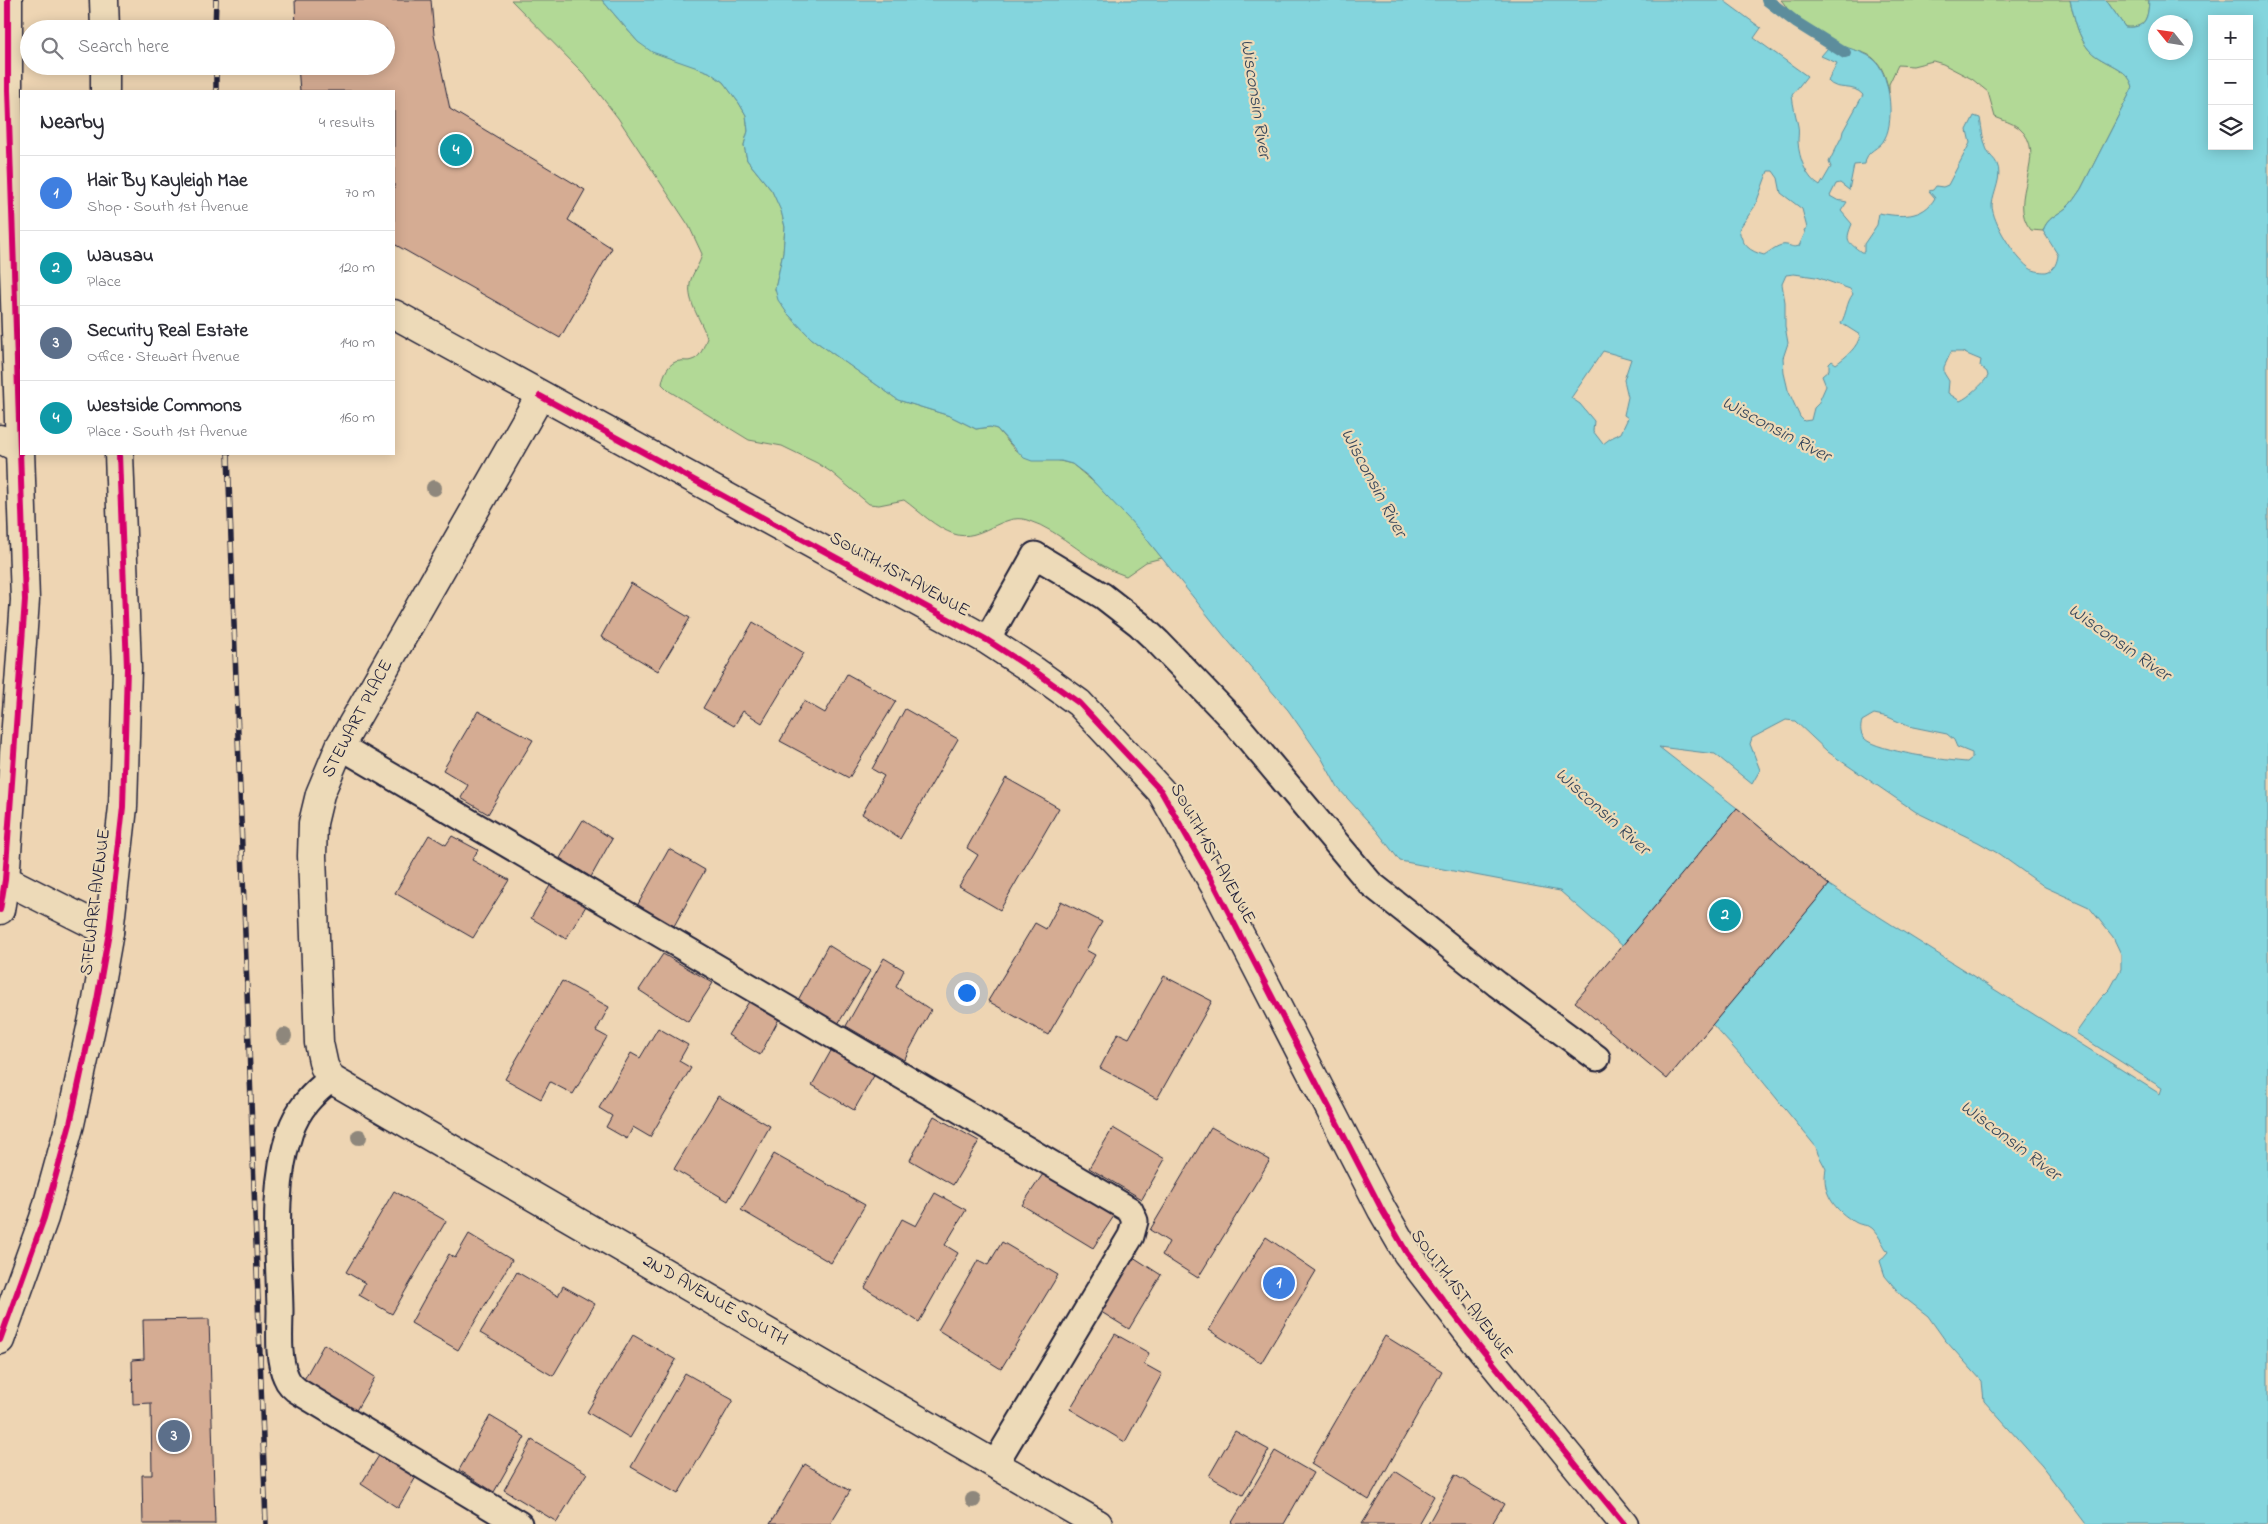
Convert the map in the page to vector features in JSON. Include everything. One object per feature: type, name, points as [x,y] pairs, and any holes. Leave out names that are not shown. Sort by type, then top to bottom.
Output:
[{"type":"street","points":[[0,910],[24,600],[10,444],[10,90],[8,0]]},
{"type":"street","points":[[104,0],[105,20]]},
{"type":"street","points":[[105,75],[105,90]]},
{"type":"street","name":"SOUTH 1ST AVENUE","points":[[395,315],[540,396],[987,640],[1079,703],[1161,791],[1215,886],[1382,1210],[1407,1254],[1624,1524]]},
{"type":"street","name":"STEWART PLACE","points":[[331,1079],[324,1066],[319,1043],[312,856],[314,823],[320,794],[340,746],[540,396]]},
{"type":"street","name":"STEWART AVENUE","points":[[0,1340],[44,1218],[70,1124],[97,1000],[109,932],[123,808],[127,668],[119,455]]},
{"type":"street","points":[[2,878],[109,932]]},
{"type":"street","name":"2ND AVENUE SOUTH","points":[[331,1079],[1098,1524]]},
{"type":"lane","points":[[987,640],[1035,555],[1103,596],[1139,624],[1191,675],[1259,750],[1370,883],[1497,984],[1597,1058]]},
{"type":"lane","points":[[340,746],[1130,1210],[1135,1220],[1130,1236],[995,1464]]},
{"type":"lane","points":[[331,1079],[311,1095],[296,1116],[283,1160],[278,1222],[281,1352],[285,1376],[292,1387],[301,1393],[519,1524]]},
{"type":"green space","points":[[511,0],[602,0],[638,42],[709,72],[723,82],[746,115],[748,131],[744,145],[747,160],[772,191],[781,210],[785,227],[783,253],[775,289],[787,313],[811,338],[898,400],[950,416],[976,429],[990,427],[997,429],[1015,450],[1072,464],[1102,489],[1162,558],[1146,562],[1126,576],[1100,564],[1053,532],[1027,520],[1009,520],[964,536],[954,534],[934,524],[904,500],[879,505],[869,504],[831,472],[817,463],[782,446],[749,440],[669,391],[662,384],[667,369],[673,363],[689,361],[698,357],[707,338],[693,305],[690,291],[691,280],[702,254],[689,226],[618,118],[584,74]]},
{"type":"green space","points":[[1781,0],[2070,0],[2077,27],[2086,46],[2096,56],[2126,75],[2133,87],[2081,189],[2074,199],[2066,208],[2049,220],[2043,231],[2031,230],[2024,218],[2023,205],[2031,151],[2028,139],[2017,126],[1995,117],[1988,92],[1972,79],[1933,61],[1913,66],[1898,65],[1889,84],[1889,93],[1882,69],[1873,58],[1846,48],[1822,35],[1790,12]]},
{"type":"green space","points":[[2106,0],[2149,0],[2147,17],[2142,24],[2125,27]]},
{"type":"water","points":[[602,0],[1723,0],[1761,28],[1754,38],[1807,76],[1792,95],[1792,99],[1798,126],[1798,142],[1802,161],[1807,173],[1820,186],[1831,167],[1829,162],[1843,131],[1863,95],[1855,89],[1836,86],[1828,81],[1837,63],[1821,56],[1834,41],[1872,58],[1883,73],[1887,84],[1890,108],[1890,120],[1885,138],[1880,145],[1870,152],[1865,164],[1854,165],[1849,190],[1840,183],[1836,184],[1830,196],[1847,202],[1841,211],[1852,224],[1848,234],[1850,243],[1861,252],[1864,252],[1864,244],[1877,225],[1879,213],[1910,215],[1924,210],[1930,205],[1935,198],[1929,191],[1933,190],[1936,186],[1943,187],[1948,185],[1970,143],[1967,130],[1974,116],[1980,118],[1986,148],[1999,169],[1992,205],[2000,229],[2005,239],[2028,267],[2046,272],[2053,268],[2058,255],[2043,231],[2049,220],[2068,206],[2081,189],[2133,87],[2126,75],[2096,56],[2086,46],[2077,27],[2070,0],[2106,0],[2125,27],[2132,27],[2142,24],[2147,17],[2149,0],[2268,0],[2268,1524],[2086,1524],[2042,1466],[1984,1401],[1982,1381],[1945,1340],[1928,1316],[1901,1295],[1885,1276],[1880,1261],[1888,1252],[1877,1234],[1871,1227],[1848,1218],[1831,1200],[1826,1185],[1826,1169],[1816,1147],[1751,1067],[1713,1025],[1560,891],[1400,861],[1377,831],[1338,788],[1321,757],[1288,710],[1229,642],[1141,532],[1089,477],[1072,464],[1061,461],[1032,461],[1024,458],[997,429],[990,427],[976,429],[950,416],[898,400],[811,338],[787,313],[778,300],[775,289],[783,253],[785,227],[781,211],[772,191],[747,160],[744,145],[748,131],[746,115],[723,82],[709,72],[652,52],[638,42]],"holes":[[[1768,171],[1773,171],[1778,178],[1781,193],[1802,209],[1807,228],[1804,230],[1805,233],[1799,246],[1781,245],[1764,255],[1754,252],[1747,247],[1739,229],[1755,206]],[[1794,274],[1816,277],[1850,289],[1853,294],[1841,323],[1860,335],[1859,339],[1854,348],[1844,358],[1836,364],[1832,361],[1829,364],[1829,370],[1822,376],[1826,386],[1818,404],[1814,408],[1811,420],[1804,421],[1800,417],[1788,390],[1784,373],[1783,358],[1788,343],[1782,284],[1786,275]],[[1603,351],[1631,359],[1624,380],[1628,397],[1624,415],[1628,418],[1621,433],[1603,444],[1593,431],[1594,421],[1580,404],[1571,398]],[[1951,352],[1962,352],[1981,360],[1980,366],[1987,372],[1988,376],[1976,390],[1960,401],[1948,393],[1949,381],[1944,373],[1944,367]],[[1874,714],[1888,717],[1908,726],[1947,734],[1954,740],[1957,747],[1972,753],[1972,758],[1967,762],[1958,761],[1914,755],[1883,748],[1863,737],[1861,733],[1862,721]],[[1786,720],[1795,721],[1828,752],[1916,812],[1999,854],[2045,887],[2089,907],[2113,937],[2121,954],[2121,969],[2110,989],[2101,998],[2076,1033],[2162,1088],[2160,1094],[1829,885],[1737,808],[1659,747],[1715,754],[1752,784],[1760,770],[1750,744],[1752,738]]]},
{"type":"building","points":[[295,0],[431,0],[434,35],[450,109],[585,190],[568,220],[612,248],[560,338],[395,245],[395,90],[300,90],[299,75],[395,75],[395,20],[296,20]]},
{"type":"building","points":[[631,583],[690,618],[658,671],[601,637]]},
{"type":"building","points":[[753,622],[804,653],[762,723],[743,711],[734,726],[703,708]]},
{"type":"building","points":[[847,674],[896,701],[849,778],[780,741],[804,701],[825,713]]},
{"type":"building","points":[[905,709],[958,739],[900,839],[862,814],[884,776],[872,769]]},
{"type":"building","points":[[478,711],[533,740],[488,814],[461,798],[468,785],[443,770]]},
{"type":"building","points":[[1006,778],[1059,808],[1000,910],[959,886],[978,855],[967,848]]},
{"type":"building","points":[[1737,808],[1829,885],[1667,1079],[1575,1002]]},
{"type":"building","points":[[583,820],[612,839],[591,877],[560,858]]},
{"type":"building","points":[[429,835],[446,845],[452,836],[478,850],[472,860],[509,880],[473,938],[395,893]]},
{"type":"building","points":[[669,849],[705,870],[674,926],[637,906]]},
{"type":"building","points":[[551,884],[586,906],[566,939],[531,918]]},
{"type":"building","points":[[1061,901],[1102,922],[1086,950],[1095,955],[1048,1035],[988,1001],[1035,923],[1046,929]]},
{"type":"building","points":[[828,945],[870,971],[838,1024],[798,1000]]},
{"type":"building","points":[[663,954],[713,983],[688,1022],[639,990]]},
{"type":"building","points":[[884,958],[904,970],[896,987],[931,1010],[904,1060],[846,1026]]},
{"type":"building","points":[[1164,976],[1212,1001],[1157,1099],[1100,1068],[1118,1033],[1129,1038]]},
{"type":"building","points":[[562,981],[609,1007],[596,1031],[607,1037],[573,1094],[550,1082],[541,1099],[505,1079]]},
{"type":"building","points":[[750,1000],[780,1017],[760,1055],[728,1035]]},
{"type":"building","points":[[658,1028],[688,1045],[679,1061],[691,1068],[650,1137],[633,1127],[627,1139],[606,1127],[612,1116],[599,1108],[631,1053],[640,1058]]},
{"type":"building","points":[[832,1049],[875,1074],[854,1110],[812,1085]]},
{"type":"building","points":[[718,1096],[770,1126],[728,1201],[674,1169]]},
{"type":"building","points":[[934,1116],[979,1141],[953,1185],[910,1160]]},
{"type":"building","points":[[1211,1127],[1270,1160],[1198,1278],[1162,1255],[1169,1242],[1150,1230]]},
{"type":"building","points":[[1113,1128],[1165,1159],[1142,1199],[1089,1168]]},
{"type":"building","points":[[774,1154],[865,1205],[831,1263],[741,1210]]},
{"type":"building","points":[[1045,1171],[1116,1213],[1093,1248],[1022,1205]]},
{"type":"building","points":[[394,1191],[446,1221],[392,1314],[359,1295],[365,1283],[346,1272]]},
{"type":"building","points":[[935,1193],[966,1210],[945,1245],[958,1253],[919,1322],[865,1288],[902,1219],[916,1226]]},
{"type":"building","points":[[469,1234],[512,1260],[458,1350],[411,1323],[449,1254],[455,1258]]},
{"type":"building","points":[[1266,1237],[1316,1271],[1261,1363],[1209,1330]]},
{"type":"building","points":[[1002,1242],[1058,1275],[1001,1369],[938,1330],[978,1260],[988,1265]]},
{"type":"building","points":[[1127,1253],[1161,1275],[1129,1329],[1093,1307]]},
{"type":"building","points":[[517,1272],[558,1296],[563,1286],[595,1304],[553,1376],[480,1333]]},
{"type":"building","points":[[209,1319],[215,1524],[143,1524],[142,1475],[152,1475],[151,1403],[133,1404],[132,1360],[144,1359],[143,1320]]},
{"type":"building","points":[[1115,1334],[1149,1353],[1144,1364],[1162,1374],[1125,1442],[1070,1409]]},
{"type":"building","points":[[633,1335],[676,1360],[630,1438],[587,1412]]},
{"type":"building","points":[[1385,1336],[1442,1371],[1369,1500],[1311,1464]]},
{"type":"building","points":[[324,1344],[375,1377],[354,1414],[302,1383]]},
{"type":"building","points":[[685,1373],[733,1400],[678,1494],[631,1467]]},
{"type":"building","points":[[490,1416],[525,1437],[494,1492],[459,1470]]},
{"type":"building","points":[[1235,1431],[1269,1450],[1243,1495],[1209,1476]]},
{"type":"building","points":[[532,1440],[587,1473],[557,1522],[504,1490]]},
{"type":"building","points":[[1275,1451],[1313,1473],[1284,1524],[1231,1524]]},
{"type":"building","points":[[380,1454],[416,1477],[398,1508],[361,1484]]},
{"type":"building","points":[[805,1464],[850,1491],[830,1524],[770,1524]]},
{"type":"building","points":[[1395,1471],[1434,1496],[1418,1524],[1362,1524]]},
{"type":"building","points":[[1455,1475],[1504,1504],[1492,1524],[1428,1524]]},
{"type":"waterway","name":"Wisconsin River","points":[[1767,0],[1797,23],[1845,53]]},
{"type":"railway","points":[[215,20],[216,0]]},
{"type":"railway","points":[[216,75],[216,90]]},
{"type":"railway","points":[[228,455],[266,1524]]},
{"type":"cycle path","points":[[8,0],[8,90],[20,450]]},
{"type":"cycle path","points":[[540,396],[987,640],[1079,703],[1161,791],[1215,886],[1382,1210],[1407,1253],[1467,1331],[1624,1524]]},
{"type":"cycle path","points":[[0,910],[5,880],[25,600],[20,455]]},
{"type":"cycle path","points":[[0,1340],[44,1218],[70,1124],[97,1000],[109,932],[123,807],[127,668],[119,455]]},
{"type":"place","name":"Westside Commons","points":[[456,150]]},
{"type":"place","name":"Wausau","points":[[1725,915]]},
{"type":"place","name":"Hair By Kayleigh Mae","points":[[1279,1283]]},
{"type":"place","name":"Security Real Estate","points":[[174,1436]]}]
